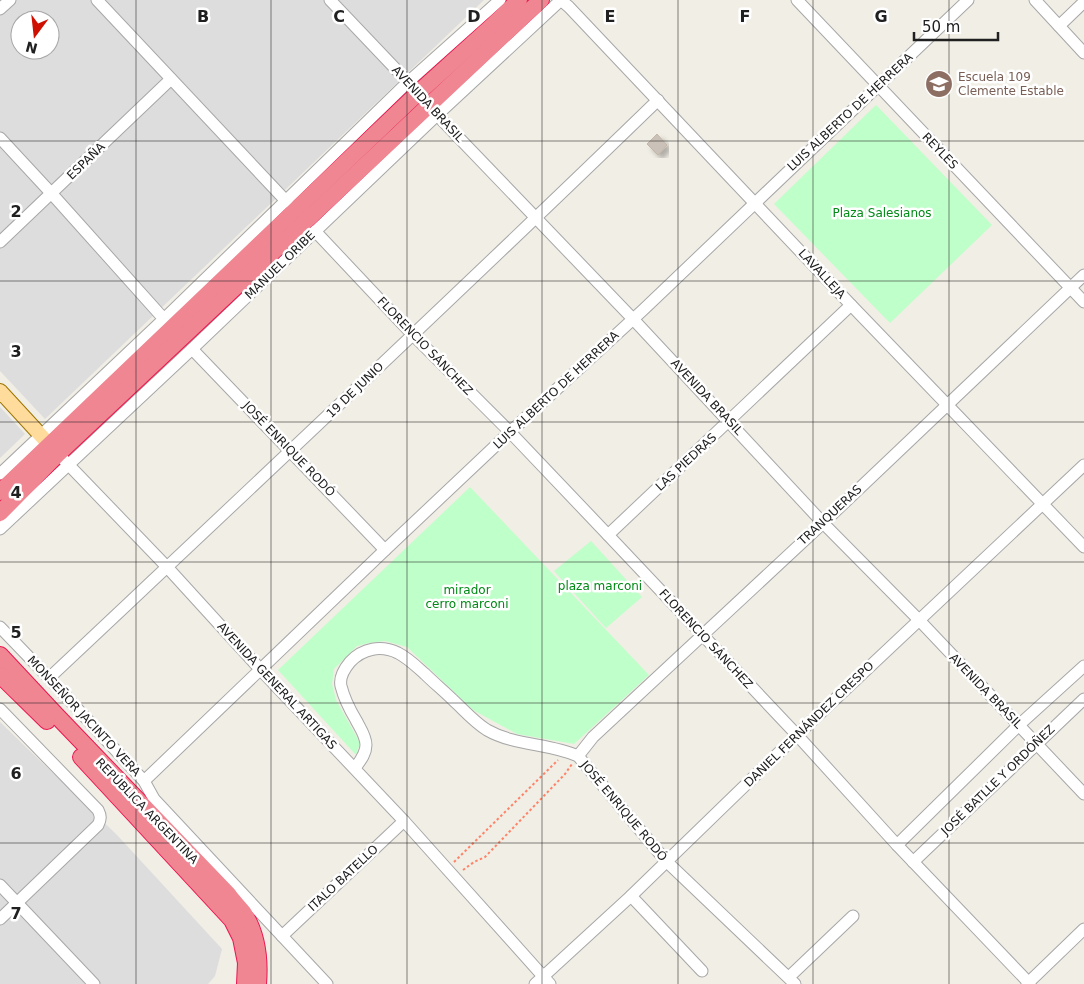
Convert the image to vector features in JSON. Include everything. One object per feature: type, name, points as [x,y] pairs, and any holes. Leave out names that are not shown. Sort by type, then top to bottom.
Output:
[{"type":"highway","name":"MANUEL ORIBE","points":[[497,32],[519,0]]},
{"type":"highway","name":"MANUEL ORIBE","points":[[0,492],[54,450],[423,99],[497,32],[542,0]]},
{"type":"highway","name":"MANUEL ORIBE","points":[[0,513],[54,450]]},
{"type":"highway","name":"REPÚBLICA ARGENTINA","points":[[0,655],[228,894],[243,913],[251,929],[258,951],[258,984]]},
{"type":"highway","name":"REPÚBLICA ARGENTINA","points":[[0,675],[49,722],[232,920],[241,938],[246,963],[245,984]]},
{"type":"main road","name":"AVENIDA GENERAL ARTIGAS","points":[[0,390],[54,450]]},
{"type":"street","points":[[0,10],[10,0]]},
{"type":"street","points":[[97,0],[287,202]]},
{"type":"street","name":"AVENIDA BRASIL","points":[[330,0],[730,421],[823,522],[1084,794]]},
{"type":"street","points":[[0,474],[54,450],[164,319],[287,202],[423,99],[500,0]]},
{"type":"street","name":"MANUEL ORIBE","points":[[0,529],[54,450],[192,349],[316,231],[423,99],[561,0]]},
{"type":"street","name":"LAVALLEJA","points":[[561,0],[1084,547]]},
{"type":"street","name":"REYLES","points":[[797,0],[1084,302]]},
{"type":"street","name":"LUIS ALBERTO DE HERRERA","points":[[144,781],[385,550],[633,319],[968,0]]},
{"type":"street","points":[[1035,0],[1084,53]]},
{"type":"street","points":[[1059,26],[1084,2]]},
{"type":"street","name":"ESPAÑA","points":[[0,242],[171,79]]},
{"type":"street","name":"19 DE JUNIO","points":[[49,678],[291,451],[658,100]]},
{"type":"street","points":[[0,138],[164,319]]},
{"type":"street","name":"FLORENCIO SÁNCHEZ","points":[[316,231],[413,335],[510,432],[608,535],[1028,983]]},
{"type":"street","name":"TRANQUERAS","points":[[572,754],[593,737],[823,522],[1084,275]]},
{"type":"street","name":"LAS PIEDRAS","points":[[608,535],[851,305]]},
{"type":"street","name":"JOSÉ ENRIQUE RODÓ","points":[[192,349],[385,550]]},
{"type":"street","name":"AVENIDA GENERAL ARTIGAS","points":[[54,450],[167,567],[260,669],[404,821],[451,873],[543,982]]},
{"type":"street","name":"DANIEL FERNÁNDEZ CRESPO","points":[[543,982],[797,735],[1084,465]]},
{"type":"street","name":"MONSEÑOR JACINTO VERA","points":[[0,626],[144,781],[154,799],[327,984]]},
{"type":"street","points":[[355,768],[364,752],[366,743],[364,734],[346,701],[340,684],[341,677],[352,660],[362,652],[375,648],[390,650],[400,654],[418,668],[471,718],[488,730],[504,738],[572,754]]},
{"type":"street","name":"JOSÉ BATLLE Y ORDÓÑEZ","points":[[897,845],[1019,725],[1084,666]]},
{"type":"street","name":"JOSÉ BATLLE Y ORDÓÑEZ","points":[[913,862],[1084,698]]},
{"type":"street","points":[[0,918],[101,820],[98,810],[2,715]]},
{"type":"street","name":"JOSÉ ENRIQUE RODÓ","points":[[572,754],[666,862],[792,981]]},
{"type":"street","name":"ITALO BATELLO","points":[[282,936],[404,821]]},
{"type":"street","points":[[0,885],[94,984]]},
{"type":"street","points":[[631,896],[702,971]]},
{"type":"street","points":[[792,981],[853,916]]},
{"type":"street","points":[[1028,983],[1084,929]]},
{"type":"path","points":[[451,873],[572,754]]},
{"type":"path","points":[[451,873],[485,857],[565,774],[572,754]]},
{"type":"shaded area","points":[[0,0],[484,0],[45,419],[0,371]]},
{"type":"shaded area","points":[[0,407],[25,434],[0,458]]},
{"type":"shaded area","points":[[0,722],[117,835],[222,949],[215,976],[208,984],[0,984]]},
{"type":"green space","name":"Plaza Salesianos","points":[[876,105],[992,225],[890,323],[774,204]]},
{"type":"green space","name":"mirador cerro marconi","points":[[470,487],[649,675],[574,744],[517,734],[473,710],[407,647],[385,641],[357,646],[334,669],[332,684],[336,700],[360,743],[356,755],[278,670]]},
{"type":"green space","name":"plaza marconi","points":[[591,541],[642,597],[606,628],[554,571]]},
{"type":"building","points":[[657,134],[667,145],[658,155],[647,144]]},
{"type":"place","name":"Escuela 109 Clemente Estable","points":[[939,84]]}]
